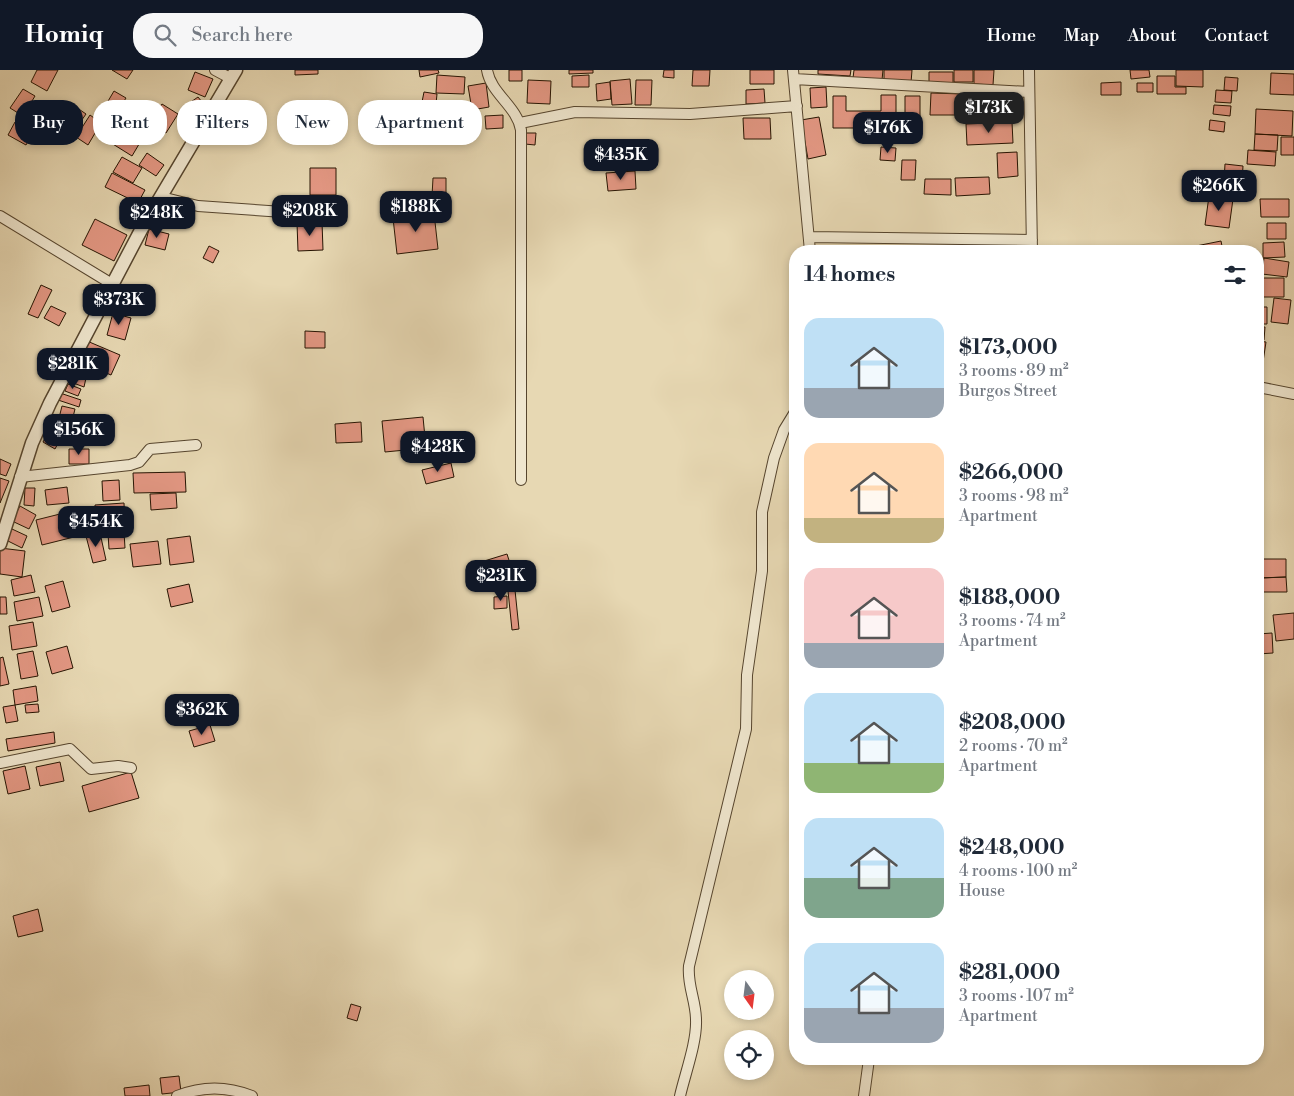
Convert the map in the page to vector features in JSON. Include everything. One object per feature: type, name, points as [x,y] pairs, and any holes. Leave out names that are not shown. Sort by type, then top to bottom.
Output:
[{"type":"street","points":[[0,544],[3,521],[32,443],[50,403],[112,284],[233,74],[215,70]]},
{"type":"street","points":[[486,70],[494,88],[520,123],[521,480]]},
{"type":"street","points":[[1029,70],[1032,245]]},
{"type":"street","points":[[810,245],[794,75],[1029,92]]},
{"type":"street","points":[[520,123],[574,112],[690,114],[797,106]]},
{"type":"street","points":[[161,197],[198,206],[313,214]]},
{"type":"street","points":[[0,216],[112,284]]},
{"type":"street","points":[[809,237],[1032,240]]},
{"type":"street","points":[[1264,388],[1294,394]]},
{"type":"street","points":[[680,1096],[696,1027],[696,1015],[689,983],[689,966],[746,729],[747,675],[762,571],[762,512],[774,458],[789,422]]},
{"type":"street","points":[[20,477],[130,465],[139,462],[150,449],[196,445]]},
{"type":"street","points":[[0,764],[70,749],[91,769],[118,766],[132,768]]},
{"type":"street","points":[[864,1096],[868,1065]]},
{"type":"street","points":[[177,1096],[214,1088],[228,1089],[252,1096]]},
{"type":"building","points":[[37,70],[58,70],[47,91],[31,82]]},
{"type":"building","points":[[112,70],[133,70],[127,79]]},
{"type":"building","points":[[295,70],[318,70],[318,74],[295,75]]},
{"type":"building","points":[[419,70],[438,70],[439,73],[420,77]]},
{"type":"building","points":[[509,70],[522,70],[522,81],[509,81]]},
{"type":"building","points":[[569,70],[593,70],[593,73],[569,74]]},
{"type":"building","points":[[664,70],[674,70],[674,78],[663,77]]},
{"type":"building","points":[[693,70],[710,70],[709,86],[692,86]]},
{"type":"building","points":[[750,70],[774,70],[774,84],[750,84]]},
{"type":"building","points":[[818,70],[851,70],[850,76],[818,74]]},
{"type":"building","points":[[854,70],[883,70],[882,80],[853,78]]},
{"type":"building","points":[[884,70],[912,70],[911,83],[884,82]]},
{"type":"building","points":[[954,70],[973,70],[973,82],[954,82]]},
{"type":"building","points":[[974,70],[994,70],[993,85],[974,84]]},
{"type":"building","points":[[1130,70],[1149,70],[1150,77],[1131,79]]},
{"type":"building","points":[[1176,70],[1203,70],[1203,87],[1176,86]]},
{"type":"building","points":[[195,72],[213,79],[205,97],[188,90]]},
{"type":"building","points":[[929,72],[953,72],[953,84],[929,84]]},
{"type":"building","points":[[1271,73],[1294,74],[1294,95],[1270,94]]},
{"type":"building","points":[[437,75],[465,77],[464,94],[436,93]]},
{"type":"building","points":[[589,75],[589,87],[572,87],[572,76]]},
{"type":"building","points":[[1157,76],[1175,76],[1175,87],[1186,87],[1186,94],[1157,94]]},
{"type":"building","points":[[1225,77],[1238,78],[1237,91],[1224,90]]},
{"type":"building","points":[[630,79],[632,104],[612,105],[610,81]]},
{"type":"building","points":[[528,80],[551,81],[550,104],[527,103]]},
{"type":"building","points":[[636,80],[652,80],[651,105],[635,105]]},
{"type":"building","points":[[610,82],[611,99],[597,101],[596,84]]},
{"type":"building","points":[[1121,82],[1121,95],[1101,95],[1101,83]]},
{"type":"building","points":[[486,83],[489,107],[482,108],[482,100],[470,100],[468,86]]},
{"type":"building","points":[[1137,83],[1153,83],[1153,92],[1137,92]]},
{"type":"building","points":[[826,87],[827,107],[811,108],[810,88]]},
{"type":"building","points":[[23,89],[35,96],[33,100],[15,100]]},
{"type":"building","points":[[764,89],[765,103],[746,104],[746,90]]},
{"type":"building","points":[[1216,90],[1232,91],[1231,103],[1215,102]]},
{"type":"building","points":[[114,91],[126,98],[125,100],[109,100]]},
{"type":"building","points":[[424,92],[437,94],[436,100],[422,100]]},
{"type":"building","points":[[931,93],[963,94],[962,115],[930,115]]},
{"type":"building","points":[[968,93],[1001,94],[1000,117],[967,115]]},
{"type":"building","points":[[881,95],[896,95],[896,141],[879,141],[879,128],[833,128],[833,96],[846,96],[846,111],[881,111]]},
{"type":"building","points":[[905,96],[920,96],[920,121],[905,121]]},
{"type":"building","points":[[15,101],[15,111],[10,108]]},
{"type":"building","points":[[1214,105],[1231,106],[1230,116],[1213,114]]},
{"type":"building","points":[[167,107],[177,113],[167,131]]},
{"type":"building","points":[[1256,109],[1293,111],[1292,136],[1255,134]]},
{"type":"building","points":[[90,115],[93,117],[93,137],[88,145],[83,142],[83,126]]},
{"type":"building","points":[[503,115],[503,128],[486,129],[485,116]]},
{"type":"building","points":[[819,117],[826,155],[808,159],[801,120]]},
{"type":"building","points":[[743,118],[770,118],[771,139],[744,139]]},
{"type":"building","points":[[1210,120],[1225,122],[1224,132],[1209,130]]},
{"type":"building","points":[[15,122],[15,139],[8,135]]},
{"type":"building","points":[[1012,122],[1013,143],[967,145],[966,124]]},
{"type":"building","points":[[526,133],[536,133],[535,145],[525,144]]},
{"type":"building","points":[[1255,134],[1278,135],[1277,151],[1254,150]]},
{"type":"building","points":[[1281,137],[1294,137],[1294,155],[1281,155]]},
{"type":"building","points":[[114,145],[138,145],[132,156]]},
{"type":"building","points":[[881,147],[896,148],[895,161],[880,160]]},
{"type":"building","points":[[1248,150],[1276,152],[1275,166],[1247,164]]},
{"type":"building","points":[[1017,152],[1018,176],[998,178],[997,153]]},
{"type":"building","points":[[147,153],[164,165],[156,176],[139,165]]},
{"type":"building","points":[[122,157],[142,168],[133,183],[113,172]]},
{"type":"building","points":[[902,160],[916,160],[915,180],[901,180]]},
{"type":"building","points":[[1225,164],[1243,166],[1242,182],[1224,181]]},
{"type":"building","points":[[310,168],[336,168],[336,195],[310,195]]},
{"type":"building","points":[[635,171],[636,189],[608,191],[606,173]]},
{"type":"building","points":[[112,173],[145,190],[138,203],[105,187]]},
{"type":"building","points":[[1201,175],[1217,177],[1214,195],[1199,193]]},
{"type":"building","points":[[989,177],[990,194],[956,196],[955,178]]},
{"type":"building","points":[[433,178],[446,178],[446,197],[432,196]]},
{"type":"building","points":[[925,179],[951,179],[951,195],[924,194]]},
{"type":"building","points":[[1209,196],[1233,199],[1229,228],[1205,225]]},
{"type":"building","points":[[1260,199],[1289,199],[1289,217],[1261,217]]},
{"type":"building","points":[[434,213],[438,249],[397,254],[393,218]]},
{"type":"building","points":[[95,219],[127,235],[114,261],[82,245]]},
{"type":"building","points":[[322,222],[323,250],[298,251],[297,223]]},
{"type":"building","points":[[1267,223],[1286,223],[1286,239],[1267,239]]},
{"type":"building","points":[[149,229],[169,234],[165,250],[145,245]]},
{"type":"building","points":[[1221,241],[1222,245],[1201,245]]},
{"type":"building","points":[[1284,242],[1285,257],[1264,258],[1263,243]]},
{"type":"building","points":[[209,246],[219,251],[213,263],[203,258]]},
{"type":"building","points":[[1264,258],[1289,262],[1287,277],[1264,274]]},
{"type":"building","points":[[1264,278],[1284,278],[1284,297],[1264,297]]},
{"type":"building","points":[[41,285],[52,290],[38,318],[28,314]]},
{"type":"building","points":[[1274,298],[1291,300],[1288,324],[1271,322]]},
{"type":"building","points":[[51,306],[66,313],[59,326],[44,318]]},
{"type":"building","points":[[1264,307],[1267,307],[1267,324],[1264,324]]},
{"type":"building","points":[[113,313],[131,318],[125,340],[107,335]]},
{"type":"building","points":[[305,331],[325,332],[325,348],[305,348]]},
{"type":"building","points":[[87,341],[120,355],[111,375],[78,361]]},
{"type":"building","points":[[71,373],[86,378],[84,387],[68,381]]},
{"type":"building","points":[[68,384],[81,389],[78,396],[65,391]]},
{"type":"building","points":[[60,393],[81,400],[79,407],[58,400]]},
{"type":"building","points":[[62,406],[75,409],[72,421],[59,418]]},
{"type":"building","points":[[423,417],[426,448],[385,452],[382,421]]},
{"type":"building","points":[[49,419],[67,425],[65,433],[46,427]]},
{"type":"building","points":[[361,422],[362,442],[336,443],[335,424]]},
{"type":"building","points":[[50,429],[62,436],[55,449],[43,442]]},
{"type":"building","points":[[69,449],[89,449],[89,464],[69,464]]},
{"type":"building","points":[[0,459],[11,464],[6,476],[0,474]]},
{"type":"building","points":[[451,463],[454,477],[426,484],[422,470]]},
{"type":"building","points":[[185,472],[186,492],[134,493],[133,473]]},
{"type":"building","points":[[0,478],[9,481],[0,503]]},
{"type":"building","points":[[119,480],[120,500],[103,501],[102,481]]},
{"type":"building","points":[[67,487],[69,503],[47,505],[45,490]]},
{"type":"building","points":[[25,488],[35,488],[34,506],[24,505]]},
{"type":"building","points":[[176,493],[177,508],[151,510],[150,494]]},
{"type":"building","points":[[124,503],[125,527],[96,529],[95,505]]},
{"type":"building","points":[[20,506],[36,515],[29,529],[12,521]]},
{"type":"building","points":[[72,511],[78,536],[42,545],[36,520]]},
{"type":"building","points":[[12,529],[27,536],[22,548],[6,540]]},
{"type":"building","points":[[124,532],[125,548],[109,549],[108,533]]},
{"type":"building","points":[[100,533],[106,560],[93,563],[86,536]]},
{"type":"building","points":[[190,536],[194,562],[170,565],[167,539]]},
{"type":"building","points":[[158,541],[161,564],[133,567],[130,544]]},
{"type":"building","points":[[0,548],[25,551],[22,577],[0,574]]},
{"type":"building","points":[[507,554],[514,576],[475,588],[468,566]]},
{"type":"building","points":[[1264,559],[1286,559],[1286,577],[1264,578]]},
{"type":"building","points":[[31,575],[35,592],[14,596],[11,580]]},
{"type":"building","points":[[1286,577],[1287,592],[1264,592],[1264,578]]},
{"type":"building","points":[[63,581],[70,607],[52,612],[45,586]]},
{"type":"building","points":[[189,584],[193,602],[171,607],[167,589]]},
{"type":"building","points":[[515,590],[519,629],[512,630],[508,591]]},
{"type":"building","points":[[507,596],[507,608],[494,609],[494,597]]},
{"type":"building","points":[[0,597],[6,597],[7,614],[0,614]]},
{"type":"building","points":[[39,597],[43,616],[17,621],[14,602]]},
{"type":"building","points":[[1294,613],[1294,639],[1276,641],[1273,615]]},
{"type":"building","points":[[33,622],[37,646],[12,650],[9,626]]},
{"type":"building","points":[[1272,633],[1273,653],[1264,654],[1264,634]]},
{"type":"building","points":[[67,646],[73,668],[52,674],[46,652]]},
{"type":"building","points":[[33,651],[38,676],[21,679],[17,654]]},
{"type":"building","points":[[3,657],[9,684],[0,686],[0,658]]},
{"type":"building","points":[[36,686],[38,701],[15,705],[13,690]]},
{"type":"building","points":[[38,704],[39,712],[26,713],[25,705]]},
{"type":"building","points":[[15,705],[18,721],[6,723],[3,707]]},
{"type":"building","points":[[210,725],[215,741],[194,747],[189,731]]},
{"type":"building","points":[[54,732],[55,743],[8,751],[6,739]]},
{"type":"building","points":[[60,762],[64,781],[40,786],[36,767]]},
{"type":"building","points":[[25,766],[30,789],[8,794],[3,771]]},
{"type":"building","points":[[131,772],[139,798],[89,812],[82,786]]},
{"type":"building","points":[[38,909],[43,931],[18,937],[13,916]]},
{"type":"building","points":[[351,1004],[361,1007],[357,1021],[347,1018]]},
{"type":"building","points":[[179,1076],[181,1092],[162,1094],[160,1078]]},
{"type":"building","points":[[149,1085],[150,1096],[125,1096],[124,1088]]}]
